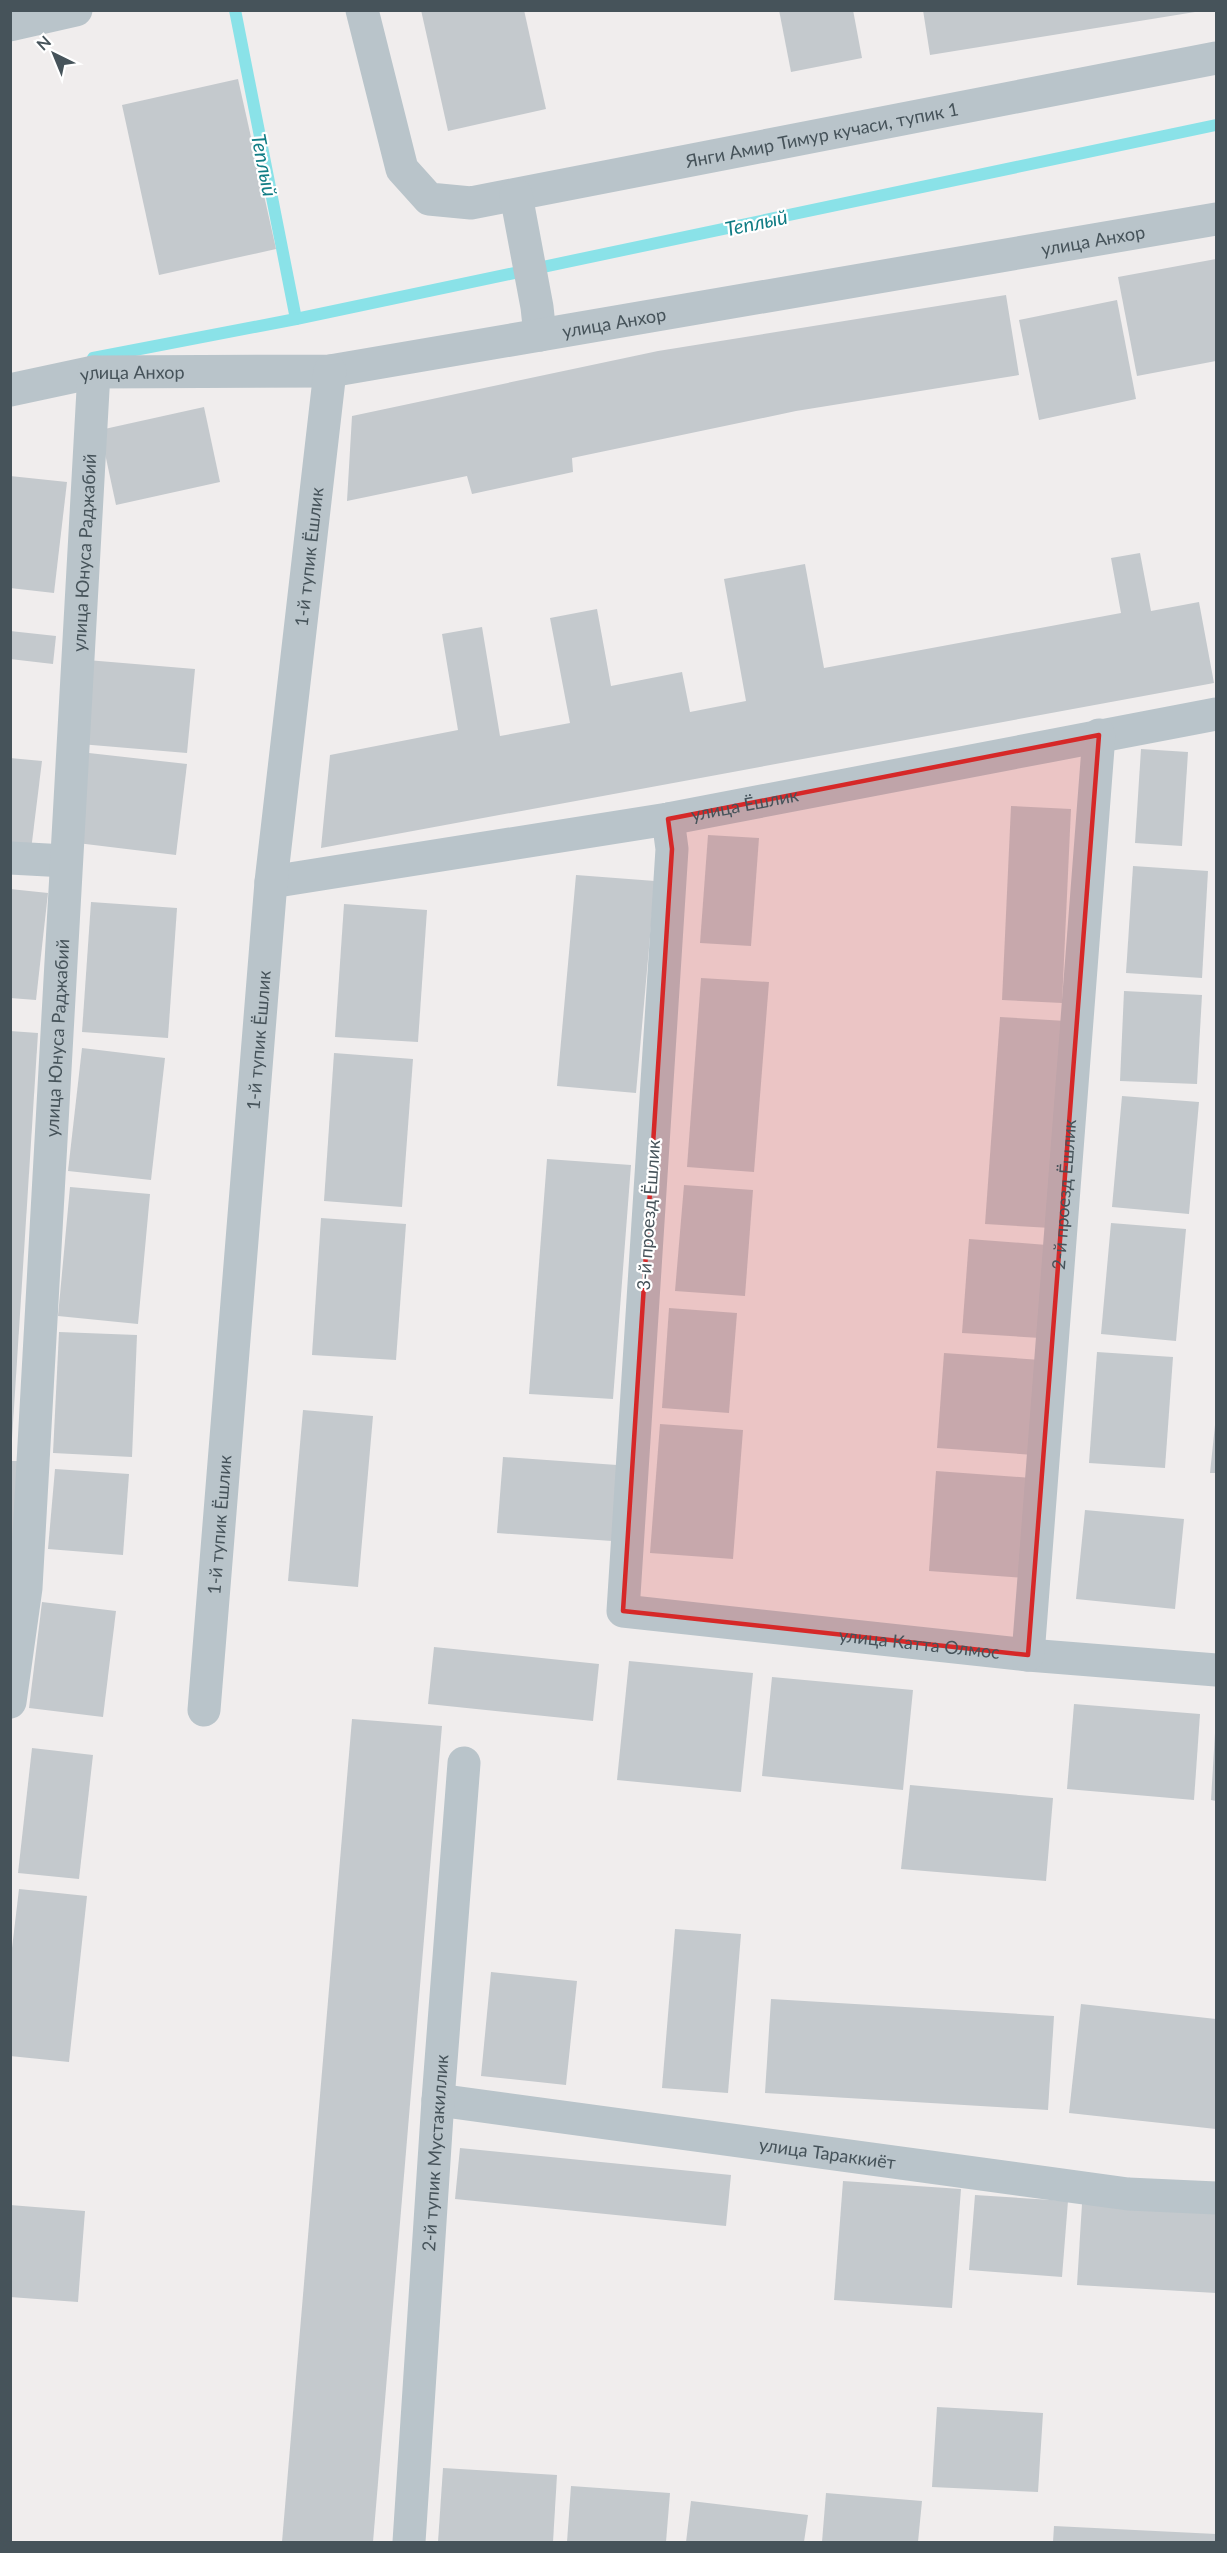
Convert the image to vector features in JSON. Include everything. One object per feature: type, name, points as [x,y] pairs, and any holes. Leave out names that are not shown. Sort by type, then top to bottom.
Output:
[{"type":"street","points":[[21,19],[76,10]]},
{"type":"street","name":"Янги Амир Тимур кучаси, тупик 1","points":[[362,10],[402,169],[429,199],[471,203],[1216,58]]},
{"type":"street","points":[[516,195],[525,232],[539,321]]},
{"type":"street","name":"улица Анхор","points":[[10,390],[94,372],[330,371],[539,321],[1216,219]]},
{"type":"street","name":"1-й тупик Ёшлик","points":[[204,1710],[271,882],[330,371]]},
{"type":"street","name":"улица Юнуса Раджабий","points":[[10,1702],[66,861],[94,372]]},
{"type":"street","name":"улица Ёшлик","points":[[271,882],[668,819],[1216,714]]},
{"type":"street","name":"2-й проезд Ёшлик","points":[[1028,1655],[1099,735]]},
{"type":"street","name":"3-й проезд Ёшлик","points":[[623,1611],[672,849],[668,819]]},
{"type":"street","points":[[10,858],[66,861]]},
{"type":"street","name":"улица Катта Олмос","points":[[623,1611],[1028,1655],[1216,1670]]},
{"type":"street","name":"2-й тупик Мустакиллик","points":[[409,2542],[438,2100],[464,1763]]},
{"type":"street","name":"улица Тараккиёт","points":[[438,2100],[1128,2194],[1216,2198]]},
{"type":"highlighted area","points":[[1099,735],[1028,1655],[623,1611],[672,849],[668,819]]},
{"type":"building","points":[[421,10],[524,10],[546,109],[448,131]]},
{"type":"building","points":[[779,10],[853,10],[862,58],[791,72]]},
{"type":"building","points":[[923,10],[1195,10],[1195,12],[930,55]]},
{"type":"building","points":[[238,79],[276,249],[159,275],[122,105]]},
{"type":"building","points":[[1216,259],[1216,361],[1137,376],[1118,277]]},
{"type":"building","points":[[1006,295],[1019,375],[796,411],[572,458],[573,472],[472,494],[467,476],[347,501],[352,416],[658,351]]},
{"type":"building","points":[[1117,300],[1136,399],[1039,420],[1019,320]]},
{"type":"building","points":[[204,407],[220,482],[116,505],[100,430]]},
{"type":"building","points":[[10,476],[67,482],[54,593],[10,588]]},
{"type":"building","points":[[1140,553],[1151,611],[1199,602],[1214,683],[321,848],[330,755],[458,730],[442,634],[482,627],[500,736],[570,723],[550,618],[597,609],[611,686],[682,672],[690,712],[746,701],[724,579],[805,564],[824,668],[1121,613],[1111,558]]},
{"type":"building","points":[[10,631],[56,636],[53,664],[10,659]]},
{"type":"building","points":[[87,660],[195,669],[187,753],[80,744]]},
{"type":"building","points":[[1141,749],[1188,752],[1182,846],[1135,843]]},
{"type":"building","points":[[80,752],[187,764],[176,855],[69,842]]},
{"type":"building","points":[[10,758],[42,761],[31,850],[10,848]]},
{"type":"building","points":[[1011,806],[1071,809],[1062,1003],[1002,1000]]},
{"type":"building","points":[[708,835],[759,838],[751,946],[700,943]]},
{"type":"building","points":[[1133,866],[1208,871],[1202,978],[1126,973]]},
{"type":"building","points":[[576,875],[655,881],[636,1093],[557,1086]]},
{"type":"building","points":[[10,889],[48,893],[36,1000],[10,998]]},
{"type":"building","points":[[91,902],[177,908],[168,1038],[82,1032]]},
{"type":"building","points":[[344,904],[427,910],[418,1042],[335,1037]]},
{"type":"building","points":[[701,978],[769,982],[754,1172],[687,1167]]},
{"type":"building","points":[[1124,991],[1202,995],[1197,1084],[1120,1081]]},
{"type":"building","points":[[1000,1017],[1066,1021],[1051,1228],[985,1224]]},
{"type":"building","points":[[10,1031],[38,1033],[12,1439],[10,1439]]},
{"type":"building","points":[[82,1048],[165,1058],[151,1180],[68,1171]]},
{"type":"building","points":[[334,1053],[413,1059],[402,1207],[324,1201]]},
{"type":"building","points":[[1122,1096],[1199,1102],[1189,1214],[1112,1207]]},
{"type":"building","points":[[547,1159],[631,1165],[613,1399],[529,1394]]},
{"type":"building","points":[[684,1185],[753,1190],[745,1296],[675,1291]]},
{"type":"building","points":[[70,1187],[150,1194],[138,1324],[58,1316]]},
{"type":"building","points":[[321,1218],[406,1224],[396,1360],[312,1355]]},
{"type":"building","points":[[1111,1223],[1186,1229],[1176,1341],[1101,1334]]},
{"type":"building","points":[[969,1239],[1047,1245],[1040,1338],[962,1333]]},
{"type":"building","points":[[669,1308],[737,1313],[729,1413],[662,1408]]},
{"type":"building","points":[[59,1332],[137,1335],[132,1457],[53,1453]]},
{"type":"building","points":[[1097,1352],[1173,1357],[1165,1468],[1089,1463]]},
{"type":"building","points":[[944,1353],[1041,1360],[1034,1455],[937,1448]]},
{"type":"building","points":[[303,1410],[373,1416],[358,1587],[288,1581]]},
{"type":"building","points":[[660,1424],[743,1430],[733,1559],[650,1553]]},
{"type":"building","points":[[1215,1425],[1216,1473],[1210,1473]]},
{"type":"building","points":[[503,1457],[617,1465],[612,1541],[497,1533]]},
{"type":"building","points":[[10,1461],[19,1461],[12,1550],[10,1550]]},
{"type":"building","points":[[55,1469],[129,1474],[123,1555],[48,1549]]},
{"type":"building","points":[[936,1471],[1032,1478],[1025,1578],[929,1571]]},
{"type":"building","points":[[1085,1510],[1184,1519],[1175,1609],[1076,1599]]},
{"type":"building","points":[[42,1602],[116,1611],[103,1717],[29,1708]]},
{"type":"building","points":[[434,1647],[599,1664],[593,1721],[428,1704]]},
{"type":"building","points":[[629,1661],[753,1673],[741,1792],[617,1780]]},
{"type":"building","points":[[772,1677],[913,1690],[903,1790],[762,1776]]},
{"type":"building","points":[[1074,1704],[1200,1714],[1194,1800],[1067,1789]]},
{"type":"building","points":[[352,1719],[442,1726],[373,2542],[282,2542]]},
{"type":"building","points":[[1216,1733],[1216,1801],[1211,1800]]},
{"type":"building","points":[[32,1748],[93,1755],[79,1879],[18,1873]]},
{"type":"building","points":[[910,1785],[1053,1798],[1046,1881],[901,1869]]},
{"type":"building","points":[[19,1889],[87,1896],[69,2062],[10,2056],[10,1965]]},
{"type":"building","points":[[675,1929],[741,1934],[728,2093],[662,2088]]},
{"type":"building","points":[[491,1972],[577,1981],[566,2085],[481,2076]]},
{"type":"building","points":[[771,1999],[1054,2016],[1048,2110],[765,2093]]},
{"type":"building","points":[[1081,2004],[1216,2019],[1216,2129],[1069,2113]]},
{"type":"building","points":[[460,2148],[731,2175],[726,2226],[455,2199]]},
{"type":"building","points":[[843,2181],[961,2189],[952,2308],[834,2300]]},
{"type":"building","points":[[975,2195],[1068,2201],[1062,2277],[969,2270]]},
{"type":"building","points":[[1082,2204],[1216,2212],[1216,2293],[1077,2285]]},
{"type":"building","points":[[10,2205],[85,2211],[78,2302],[10,2297]]},
{"type":"building","points":[[937,2407],[1043,2413],[1038,2492],[932,2487]]},
{"type":"building","points":[[443,2468],[557,2475],[553,2542],[438,2542]]},
{"type":"building","points":[[571,2486],[670,2493],[666,2542],[567,2542]]},
{"type":"building","points":[[826,2493],[922,2501],[918,2542],[822,2542]]},
{"type":"building","points":[[691,2501],[808,2515],[804,2542],[686,2542]]},
{"type":"building","points":[[1054,2526],[1216,2534],[1216,2542],[1053,2542]]},
{"type":"waterway","name":"Теплый","points":[[235,10],[296,319]]},
{"type":"waterway","name":"Теплый","points":[[93,358],[296,319],[1216,125]]}]
